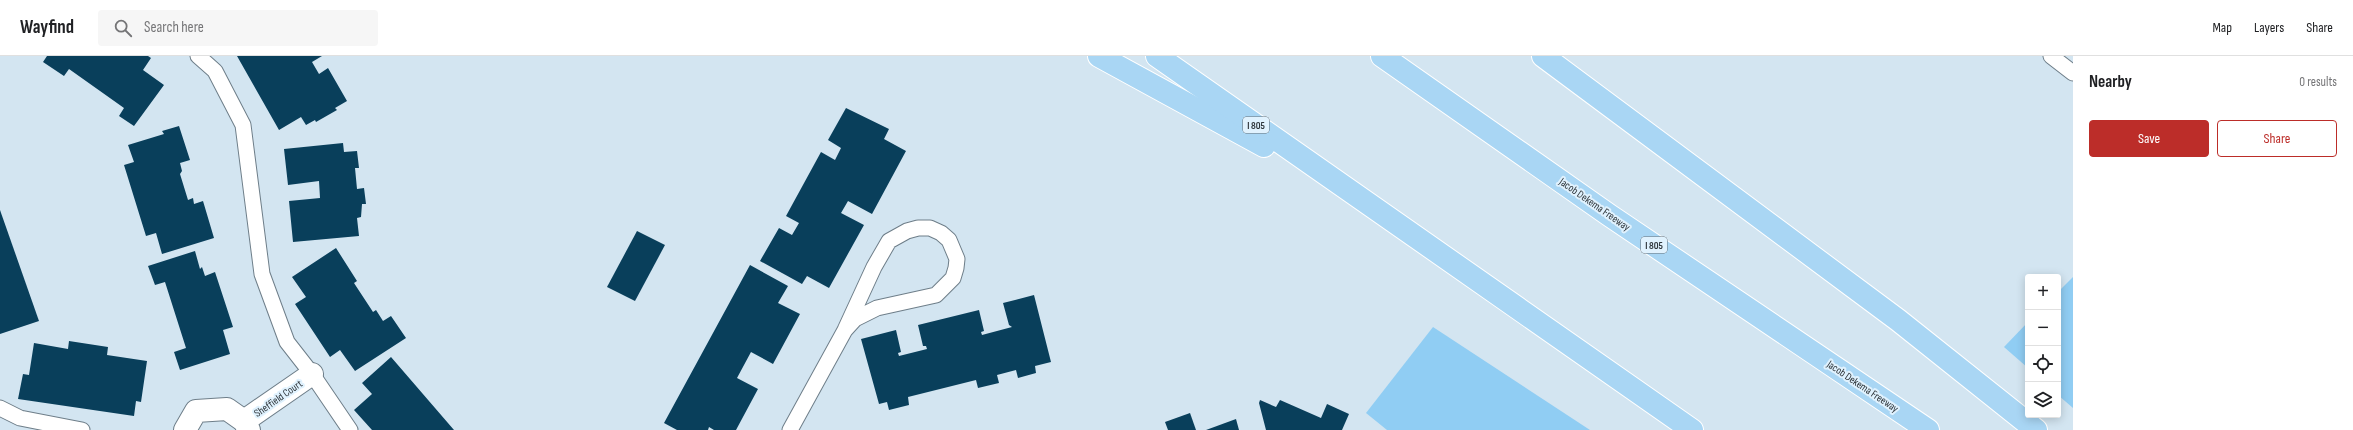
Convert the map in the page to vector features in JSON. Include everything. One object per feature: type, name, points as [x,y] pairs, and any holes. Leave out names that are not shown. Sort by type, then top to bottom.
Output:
[{"type":"highway","points":[[1099,56],[1355,195]]},
{"type":"highway","name":"I 805","points":[[1158,56],[1692,430]]},
{"type":"highway","name":"Jacob Dekema Freeway","points":[[1382,56],[1609,215],[1928,430]]},
{"type":"highway","points":[[1543,56],[1898,320],[2036,430]]},
{"type":"street","name":"Sheffield Court","points":[[185,430],[196,411],[227,409],[246,426],[312,374]]},
{"type":"lane","points":[[198,56],[215,71],[243,125],[262,274],[287,342],[312,374],[350,430]]},
{"type":"lane","points":[[2051,56],[2073,73]]},
{"type":"lane","points":[[790,430],[845,330],[874,267],[889,241],[907,231],[918,228],[930,228],[941,233],[949,240],[957,259],[956,268],[953,278],[936,295],[877,308],[855,319],[845,330]]},
{"type":"lane","points":[[0,408],[20,418],[82,430]]},
{"type":"shaded area","points":[[2073,277],[2073,408],[2061,398],[2061,289]]},
{"type":"shaded area","points":[[2025,325],[2025,365],[2004,347]]},
{"type":"shaded area","points":[[1433,327],[1590,430],[1387,430],[1366,413]]},
{"type":"building","points":[[47,56],[148,56],[151,58],[143,70],[164,85],[134,126],[119,116],[124,108],[69,69],[64,76],[43,62]]},
{"type":"building","points":[[237,56],[322,56],[312,62],[319,74],[328,68],[347,101],[335,108],[337,110],[316,122],[315,120],[306,125],[301,117],[279,130]]},
{"type":"building","points":[[846,108],[889,129],[884,139],[906,151],[872,214],[848,201],[841,213],[864,225],[829,288],[807,276],[802,284],[760,261],[779,228],[792,235],[799,223],[786,216],[821,152],[835,160],[841,148],[828,140]]},
{"type":"building","points":[[179,126],[190,160],[180,163],[182,171],[180,174],[188,200],[193,198],[194,204],[203,201],[214,238],[162,254],[156,233],[146,236],[124,165],[134,162],[128,145],[164,134],[162,131]]},
{"type":"building","points":[[343,143],[344,152],[357,151],[359,168],[355,168],[357,189],[364,188],[366,204],[362,204],[361,217],[357,218],[359,236],[293,242],[289,201],[320,198],[319,181],[288,185],[284,149]]},
{"type":"building","points":[[0,210],[39,321],[0,334]]},
{"type":"building","points":[[637,231],[665,245],[635,301],[607,287]]},
{"type":"building","points":[[336,248],[357,281],[354,283],[373,312],[376,310],[383,321],[391,316],[406,338],[355,371],[340,350],[330,357],[295,304],[306,297],[292,277]]},
{"type":"building","points":[[195,251],[200,269],[202,267],[205,276],[215,272],[233,327],[223,330],[230,354],[180,370],[174,352],[186,348],[165,282],[155,285],[148,266]]},
{"type":"building","points":[[750,265],[788,286],[778,303],[800,314],[773,364],[751,352],[737,378],[758,389],[736,430],[714,430],[709,427],[708,430],[677,430],[664,423]]},
{"type":"building","points":[[1034,295],[1051,362],[1035,366],[1036,373],[1018,378],[1016,370],[997,375],[999,383],[978,388],[976,380],[908,397],[909,405],[889,410],[887,402],[879,404],[861,339],[896,330],[901,352],[898,353],[899,356],[927,349],[926,346],[923,346],[918,325],[979,310],[984,331],[981,332],[982,335],[1012,327],[1009,325],[1003,303]]},
{"type":"building","points":[[69,341],[108,347],[107,355],[147,361],[141,402],[136,401],[134,416],[18,399],[23,374],[29,375],[34,343],[68,349]]},
{"type":"building","points":[[391,357],[454,430],[372,430],[354,410],[372,394],[362,383]]},
{"type":"building","points":[[1260,400],[1276,407],[1280,400],[1321,418],[1327,404],[1349,414],[1342,430],[1266,430],[1259,403]]},
{"type":"building","points":[[1190,413],[1196,430],[1168,430],[1165,422]]},
{"type":"building","points":[[1236,419],[1239,430],[1206,430]]}]
